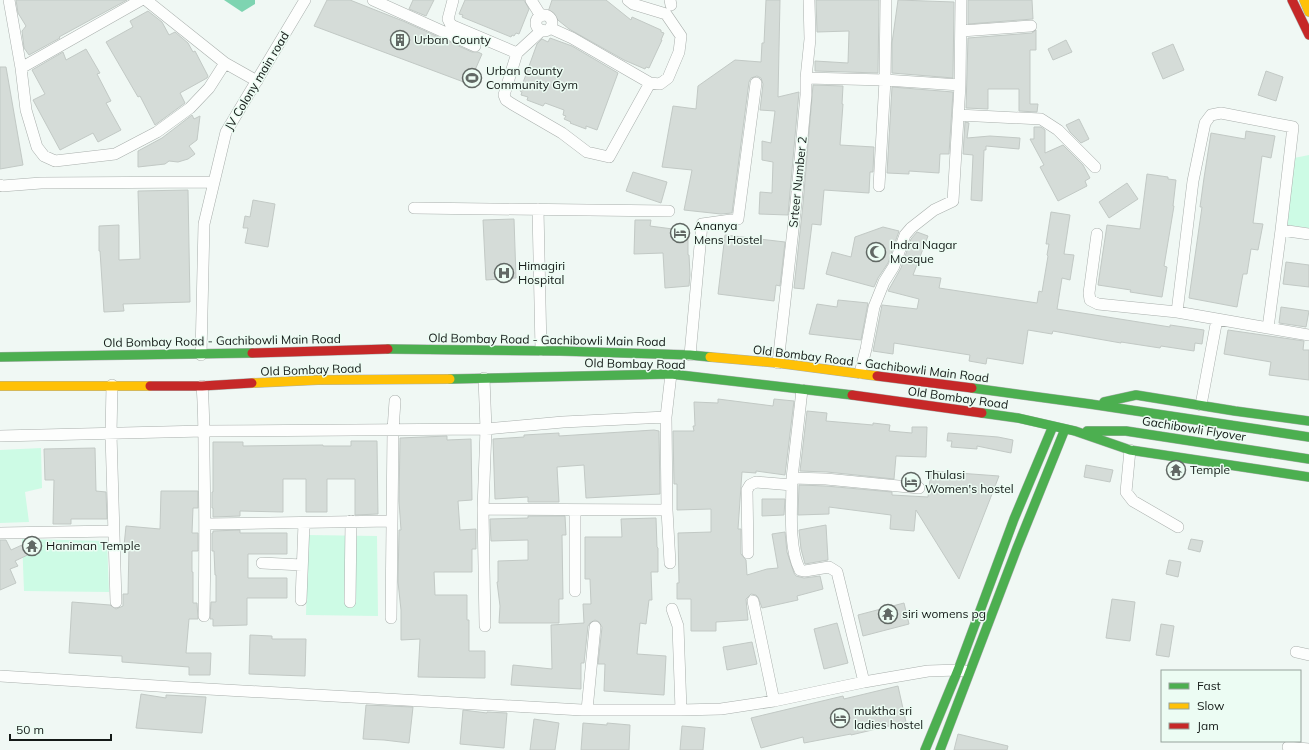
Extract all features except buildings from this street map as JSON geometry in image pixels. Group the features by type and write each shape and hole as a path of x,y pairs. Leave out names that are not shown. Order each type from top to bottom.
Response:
{"main road":[{"path":"1292,0 1309,35"},
{"path":"1304,0 1309,12"},
{"name":"Old Bombay Road - Gachibowli Main Road","path":"0,357 201,355 396,349 541,350 690,354 778,363 1090,404"},
{"name":"Old Bombay Road","path":"0,386 202,386 318,380 671,374 835,393 1018,418 1075,431 1130,450 1309,477"},
{"path":"1090,404 1136,396 1309,421"},
{"name":"Gachibowli Flyover","path":"1090,404 1309,437"},
{"path":"925,750 958,670 1014,519 1053,426"},
{"path":"940,750 969,672 1065,429"},
{"name":"Gachibowli Flyover","path":"1075,431 1126,430 1309,459"},
{"path":"1046,442 1058,446"},
{"path":"1028,486 1040,490"}],"street":[{"path":"9,0 21,68 26,110 37,147 44,156 55,161 115,154 157,132 190,108 208,88 225,63"},
{"path":"21,68 141,0"},
{"path":"146,0 225,63 257,81"},
{"name":"JV Colony main road","path":"201,355 204,224 226,132 306,0"},
{"path":"373,0 475,46"},
{"path":"453,0 448,19 451,25 517,53"},
{"path":"531,0 541,16 546,16 551,21 546,29 517,53 504,95 506,100 562,133 587,152 609,157 650,83"},
{"path":"546,29 572,38 650,83 660,84 668,78 679,52 680,36 666,14 634,4 628,0"},
{"name":"Srteer Number 2","path":"778,363 796,203 806,95 806,78 810,39 809,0"},
{"path":"878,186 885,80 886,0"},
{"path":"860,374 874,307 884,282 894,266 905,235 934,210 954,201 960,85 961,0"},
{"path":"961,31 1031,26"},
{"path":"806,78 885,80 960,85"},
{"path":"690,354 702,224 738,219 756,83"},
{"path":"1177,312 1193,181 1205,123 1211,115 1221,113 1293,127 1268,328"},
{"path":"958,114 1041,119 1058,130 1095,167"},
{"path":"0,185 41,183 213,182"},
{"path":"414,208 669,210"},
{"path":"538,209 541,350"},
{"path":"1280,230 1309,234"},
{"path":"1097,234 1089,293 1090,300 1098,304 1177,312 1309,335"},
{"path":"1201,405 1217,319"},
{"path":"670,563 667,510 666,417 671,374"},
{"path":"484,378 486,428 483,509 485,626"},
{"path":"112,385 111,434 116,602"},
{"path":"202,386 205,414 206,524 204,616"},
{"path":"802,390 792,481 792,540 797,564 800,570 805,571 829,567 837,572 864,682"},
{"path":"391,618 393,430 395,400"},
{"path":"0,436 204,431 486,428 563,422 666,417"},
{"path":"1130,450 1126,492 1133,501 1178,527"},
{"path":"748,553 747,490 750,485 756,482 826,479 919,488"},
{"path":"483,509 575,511 667,510"},
{"path":"575,511 575,591"},
{"path":"206,524 392,521"},
{"path":"350,602 351,522"},
{"path":"301,600 304,523"},
{"path":"0,533 114,532"},
{"path":"262,563 302,565"},
{"path":"752,601 774,701"},
{"path":"672,609 678,626 681,710"},
{"path":"587,710 595,626"},
{"path":"1296,652 1309,655"},
{"path":"0,676 587,710 681,710 721,709 774,701 864,682 928,671 958,670 969,672"},
{"path":"1288,747 1309,749"}],"shaded area":[{"path":"224,0 255,0 255,4 242,12"},
{"path":"1309,155 1309,228 1286,225 1294,158"},
{"path":"41,448 42,488 25,492 29,522 0,523 0,450"},
{"path":"308,535 377,536 378,616 306,615"},
{"path":"22,539 107,541 109,592 24,591"}],"traffic: fast":[{"path":"388,349 560,351 710,357"},
{"path":"0,357 252,353"},
{"path":"450,379 671,374 852,395"},
{"path":"972,388 1309,437"},
{"path":"1104,402 1136,395 1309,421"},
{"path":"982,413 1018,418 1075,431 1130,450 1309,477"},
{"path":"925,750 958,670 1014,519 1053,426"},
{"path":"940,750 1017,548 1065,429"},
{"path":"1087,431 1126,431 1309,459"}],"traffic: slow":[{"path":"1304,0 1309,12"},
{"path":"710,357 778,363 877,376"},
{"path":"252,383 318,380 450,379"},
{"path":"0,386 150,386"}],"traffic: jam":[{"path":"1292,0 1309,35"},
{"path":"252,353 388,349"},
{"path":"877,376 972,388"},
{"path":"150,386 202,386 252,383"},
{"path":"852,395 982,413"}],"place":[{"name":"Urban County","path":"400,40"},
{"name":"Urban County Community Gym","path":"472,78"},
{"name":"Ananya Mens Hostel","path":"680,233"},
{"name":"Indra Nagar Mosque","path":"876,252"},
{"name":"Himagiri Hospital","path":"504,273"},
{"name":"Temple","path":"1176,470"},
{"name":"Thulasi Women's hostel","path":"911,482"},
{"name":"Haniman Temple","path":"32,546"},
{"name":"siri womens pg","path":"888,614"},
{"name":"muktha sri ladies hostel","path":"840,718"}]}
